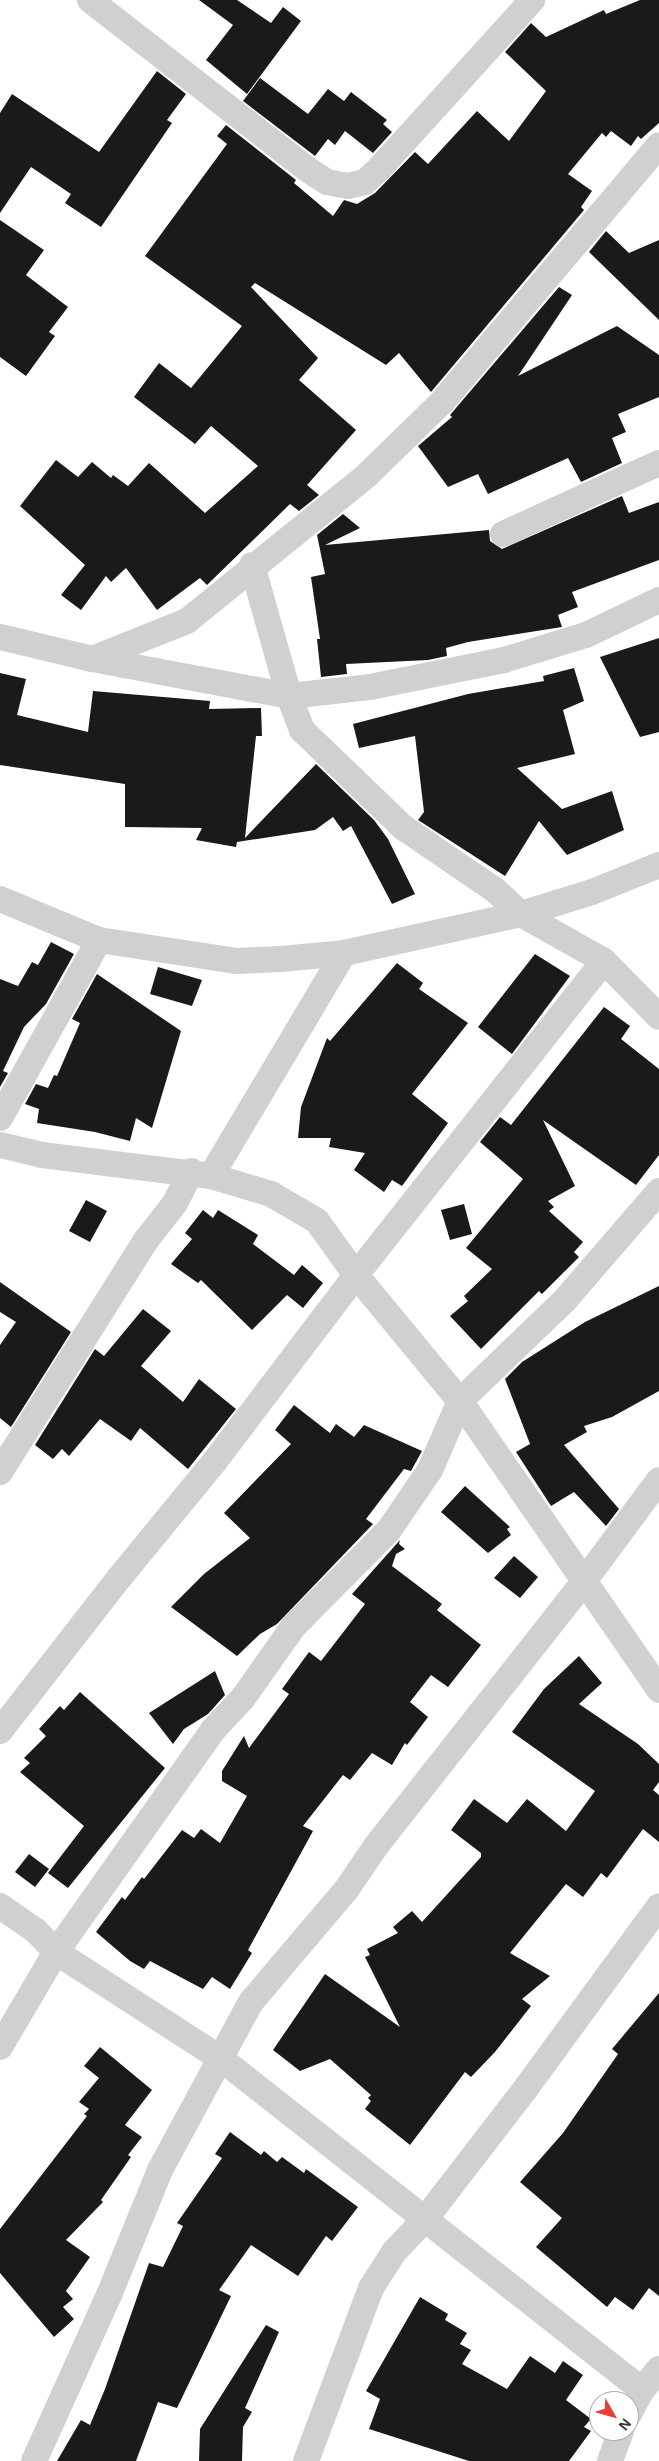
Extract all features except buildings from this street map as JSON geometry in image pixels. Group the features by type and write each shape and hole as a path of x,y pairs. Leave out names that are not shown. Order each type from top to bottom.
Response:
{"street":[{"path":"90,0 307,169 327,182 348,186 365,182 379,169 532,0"},
{"path":"92,659 187,621 252,565 367,475 442,402 659,145"},
{"path":"502,534 659,463"},
{"path":"252,565 289,696 302,730 351,780 404,828 495,890 521,914 604,961 659,1017"},
{"path":"0,637 92,659 289,696 370,687 504,660 586,635 659,600"},
{"path":"0,899 100,940 236,961 344,953 521,914 592,892 659,865"},
{"path":"0,1118 100,940"},
{"path":"0,1472 147,1239 201,1174 344,953"},
{"path":"0,1731 120,1577 216,1461 356,1275 604,961"},
{"path":"0,1145 42,1155 201,1174 271,1194 317,1221 356,1275 460,1401 659,1690"},
{"path":"0,2047 56,1952 213,1730 243,1698 292,1627 389,1530 430,1470 460,1401 565,1300 659,1191"},
{"path":"34,2461 109,2295 160,2170 251,2002 346,1890 496,1690 585,1580 659,1480"},
{"path":"0,1906 36,1931 56,1952 220,2058 426,2218 642,2390"},
{"path":"306,2461 372,2288 394,2252 426,2218 659,1906"},
{"path":"639,2396 659,2369"},
{"path":"610,2461 617,2441"}]}
